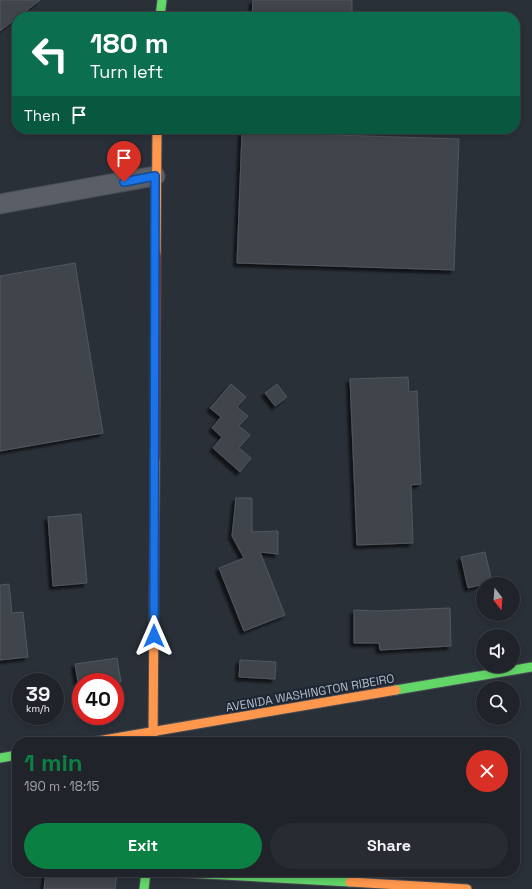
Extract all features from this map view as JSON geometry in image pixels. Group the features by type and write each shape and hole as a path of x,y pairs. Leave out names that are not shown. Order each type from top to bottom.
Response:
{"street":[{"path":"161,12 162,0"},
{"path":"153,737 155,176 157,134"},
{"path":"0,204 155,176"},
{"name":"AVENIDA WASHINGTON RIBEIRO","path":"120,737 532,667"},
{"path":"0,758 12,756"},
{"path":"144,889 145,877"},
{"path":"256,877 467,889"}],"building":[{"path":"0,0 40,0 25,12 12,12 12,22 0,31"},
{"path":"253,0 352,0 352,12 252,12"},
{"path":"242,134 304,134 459,139 454,270 237,263"},
{"path":"75,263 103,433 0,451 0,276"},
{"path":"408,377 409,392 417,391 421,484 411,485 413,543 357,545 350,379"},
{"path":"231,384 246,397 237,407 248,416 239,426 250,435 239,448 251,458 240,472 213,448 222,437 212,428 221,417 210,408"},
{"path":"277,384 287,397 275,406 265,393"},
{"path":"236,498 252,498 252,532 278,531 278,554 260,552 285,615 244,631 219,568 244,558 232,536"},
{"path":"81,514 87,583 53,586 48,517"},
{"path":"485,552 491,577 476,577 476,586 468,588 461,557"},
{"path":"9,584 12,613 23,612 28,657 0,660 0,585"},
{"path":"450,608 451,646 380,650 379,643 354,643 354,610 377,611"},
{"path":"117,658 120,673 76,673 75,664"},
{"path":"240,660 276,662 275,679 239,677"},
{"path":"45,877 116,877 115,889 44,889"}],"traffic: fast":[{"path":"161,12 162,0"},
{"path":"396,690 532,667"},
{"path":"0,758 12,756"},
{"path":"144,889 145,877"},
{"path":"259,877 350,882"}],"traffic: slow":[{"path":"156,254 157,134"},
{"path":"153,737 155,460"},
{"path":"121,737 396,690"},
{"path":"350,882 467,889"}],"traffic: jam":[{"path":"155,460 156,254"}],"route":[{"path":"124,182 155,176 154,636"}]}
